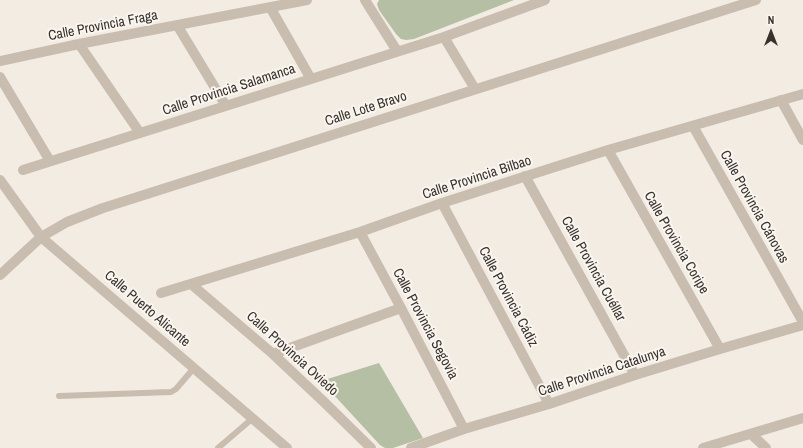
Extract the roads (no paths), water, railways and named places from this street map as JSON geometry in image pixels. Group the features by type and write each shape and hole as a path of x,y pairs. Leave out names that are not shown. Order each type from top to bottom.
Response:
{"street":[{"name":"Calle Provincia Fraga","path":"0,61 79,44 307,0"},
{"path":"365,0 398,51"},
{"name":"Calle Lote Bravo","path":"0,275 41,236 67,222 103,208 756,0"},
{"name":"Calle Provincia Salamanca","path":"23,170 444,37 540,1"},
{"path":"270,7 311,79"},
{"path":"177,25 226,106"},
{"path":"444,37 475,89"},
{"path":"79,44 140,133"},
{"path":"0,77 50,161"},
{"name":"Calle Provincia Bilbao","path":"161,293 360,232 525,176 608,150 803,94"},
{"path":"781,100 803,140"},
{"name":"Calle Provincia Cánovas","path":"693,126 803,324"},
{"name":"Calle Provincia Coripe","path":"608,150 720,349"},
{"name":"Calle Provincia Cuéllar","path":"525,176 635,375"},
{"name":"Calle Puerto Alicante","path":"0,180 41,236 287,448"},
{"name":"Calle Provincia Cádiz","path":"442,204 549,404"},
{"name":"Calle Provincia Segovia","path":"360,232 464,429"},
{"name":"Calle Provincia Oviedo","path":"191,284 273,354 371,448"},
{"path":"273,354 401,308"},
{"name":"Calle Provincia Catalunya","path":"411,448 464,429 549,404 635,375 803,324"},
{"path":"703,448 803,418"},
{"path":"751,434 766,448"}],"lane":[{"path":"58,396 171,392 176,389 194,368"},
{"path":"218,448 253,418"}]}
